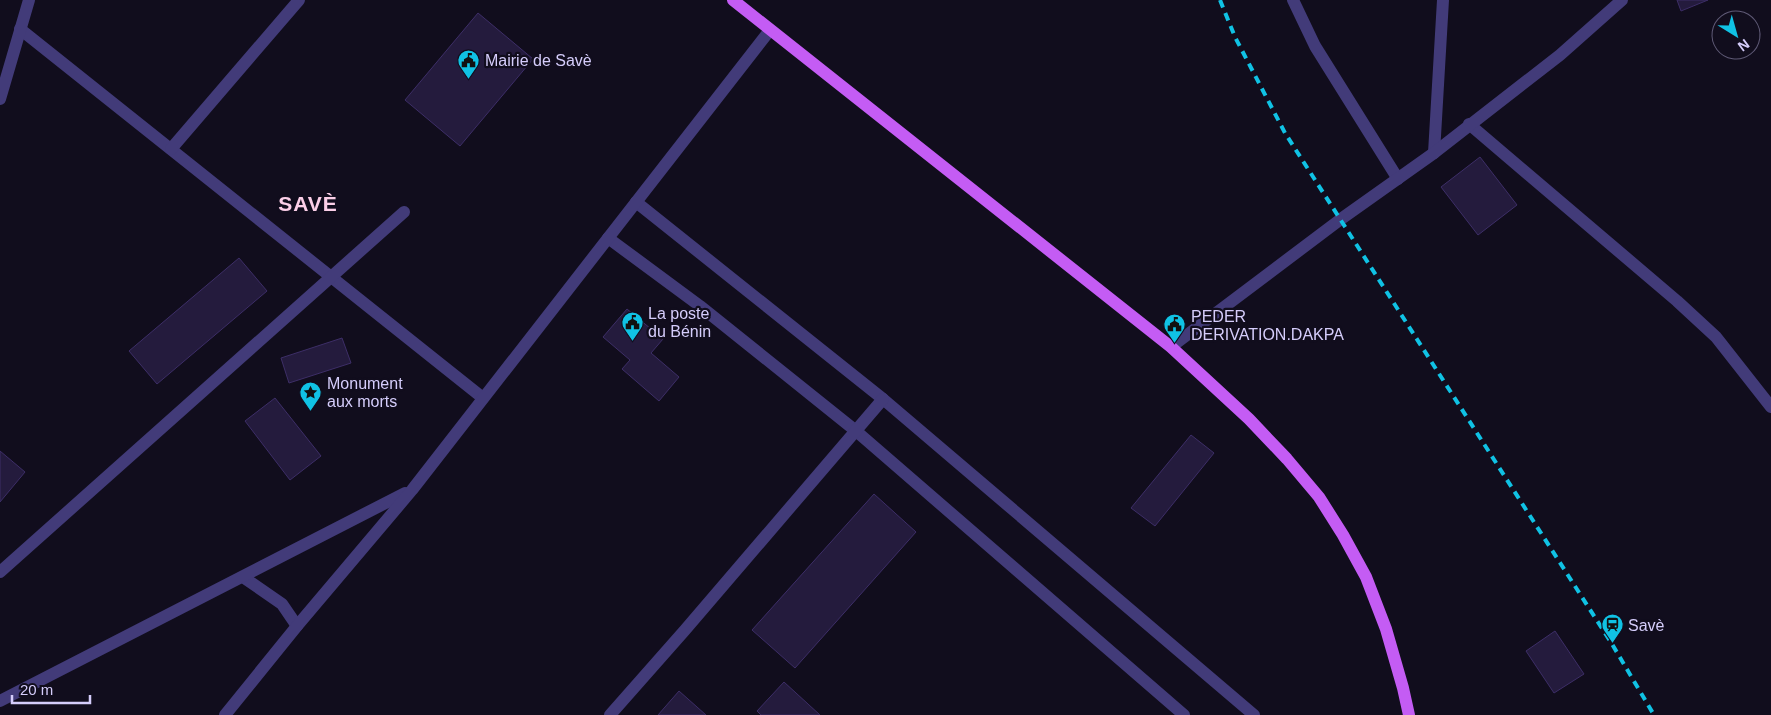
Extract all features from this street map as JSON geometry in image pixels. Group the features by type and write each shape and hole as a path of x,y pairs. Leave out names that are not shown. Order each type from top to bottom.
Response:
{"main road":[{"path":"733,0 1171,347 1248,419 1287,459 1318,497 1343,535 1366,576 1386,629 1404,688 1409,715"}],"street":[{"path":"0,99 29,0"},
{"path":"171,149 299,0"},
{"path":"1292,0 1315,46 1398,179"},
{"path":"1434,153 1443,0"},
{"path":"1171,347 1434,153 1560,55 1622,0"},
{"path":"20,29 483,398"},
{"path":"225,715 297,626 412,490 770,30"},
{"path":"1470,124 1716,337 1771,408"},
{"path":"636,202 883,399 1254,715"},
{"path":"0,572 404,212"},
{"path":"608,238 700,306 856,431 1184,715"},
{"path":"610,715 883,399"},
{"path":"0,701 412,490"},
{"path":"242,577 282,604 297,626"}],"building":[{"path":"1677,0 1708,0 1681,11"},
{"name":"Mairie de Savè","path":"478,13 533,59 460,146 405,100"},
{"path":"1480,157 1517,205 1478,235 1441,187"},
{"path":"239,258 267,291 157,384 129,351"},
{"path":"627,309 663,339 651,353 679,377 659,401 622,369 630,360 603,337"},
{"path":"342,338 351,363 289,383 281,358"},
{"path":"275,398 321,456 290,480 245,421"},
{"path":"1191,435 1214,453 1155,526 1131,508"},
{"path":"0,451 25,472 0,502"},
{"path":"874,494 916,532 795,668 752,630"},
{"path":"1555,631 1584,674 1554,693 1526,651"},
{"path":"784,682 820,715 761,715 757,711"},
{"path":"679,691 706,715 658,715"}],"railway":[{"path":"1220,0 1235,37 1285,133 1612,644 1654,715"}],"place":[{"name":"Mairie de Savè","path":"469,79"},
{"name":"La poste du Bénin","path":"632,341"},
{"name":"PEDER DERIVATION.DAKPA","path":"1175,344"},
{"name":"Monument aux morts","path":"311,411"},
{"name":"Savè","path":"1612,644"}],"district":[{"name":"SAVÈ","path":"308,203"}]}
